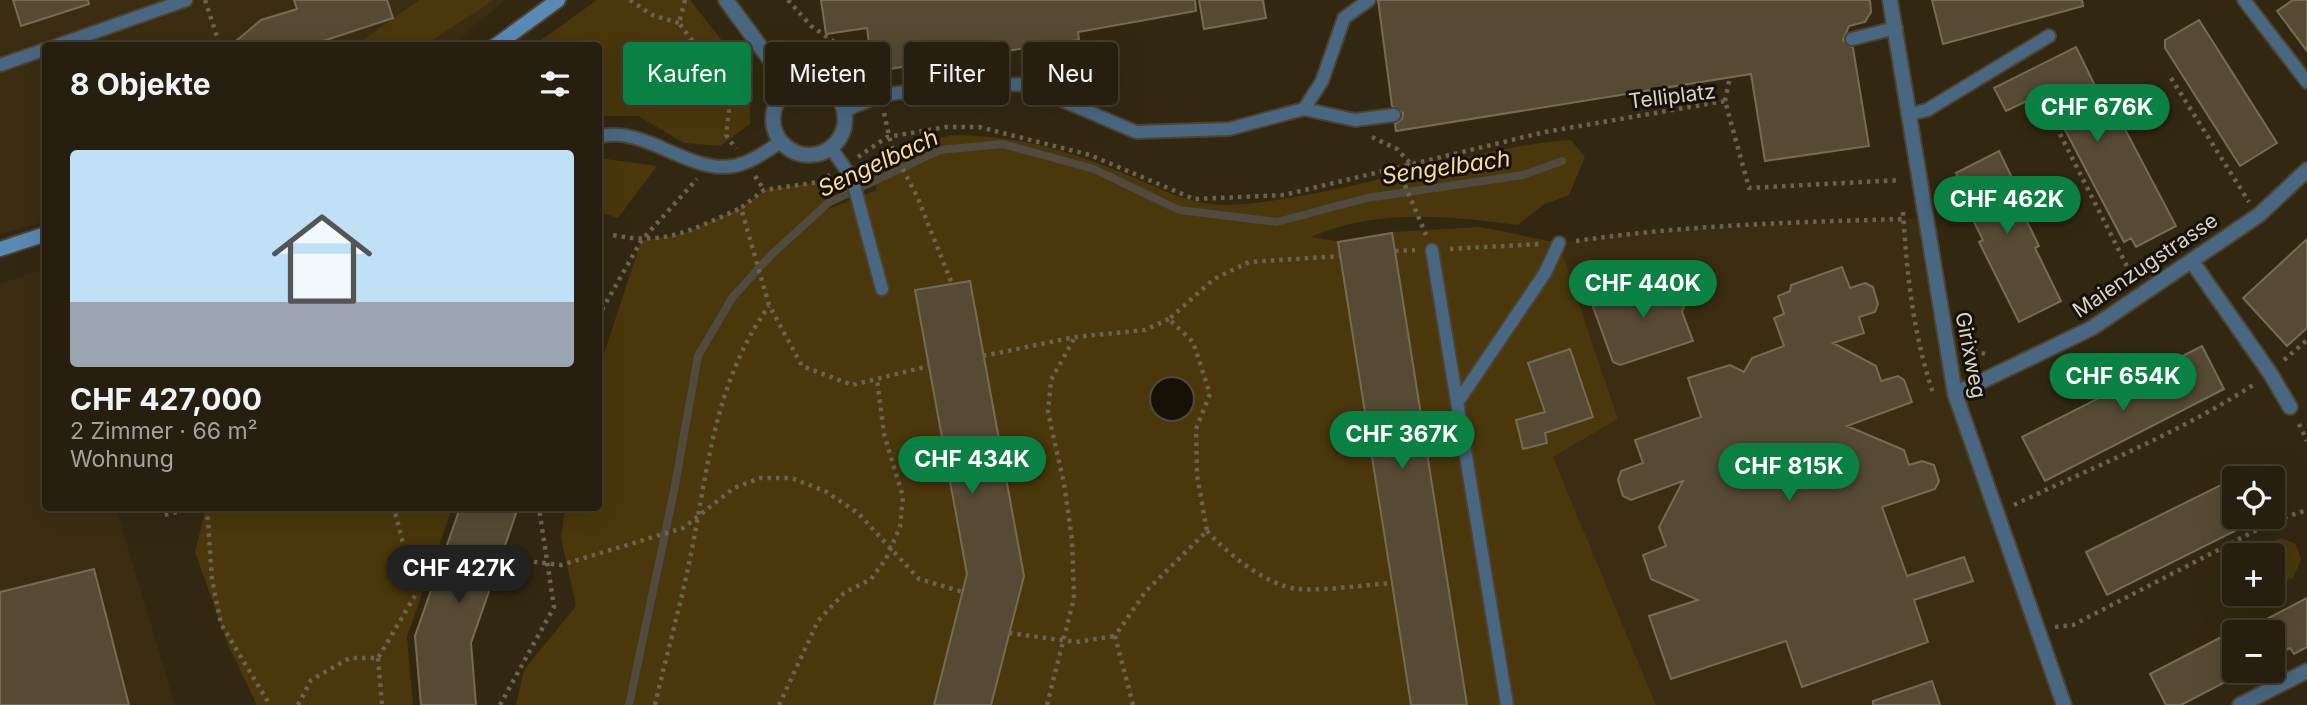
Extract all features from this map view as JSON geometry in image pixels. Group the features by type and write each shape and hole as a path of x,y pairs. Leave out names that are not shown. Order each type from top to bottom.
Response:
{"main road":[{"path":"500,42 558,0"},
{"path":"0,249 42,235"}],"street":[{"path":"726,0 765,53"},
{"name":"Girixweg","path":"1891,0 1955,394 2064,705"},
{"path":"775,105 773,113 775,134 781,142 800,153 821,153 831,148 843,131 844,111 841,105"},
{"name":"Maienzugstrasse","path":"1955,394 2092,328 2193,263 2259,215 2307,170"},
{"path":"2193,263 2270,373 2290,407"},
{"path":"2240,705 2307,671"}],"lane":[{"path":"66,42 186,0"},
{"path":"1304,109 1322,80 1343,18 1369,0"},
{"path":"2244,0 2307,82"},
{"path":"1852,39 1896,28"},
{"path":"1910,114 1927,110 2049,36"},
{"path":"0,65 42,50"},
{"path":"890,94 975,83 1026,85 1136,132 1229,130 1304,109 1355,120 1394,115"},
{"path":"844,111 858,105"},
{"path":"602,136 628,137 710,166 731,167 747,163 781,142"},
{"path":"831,148 852,178 882,289"},
{"path":"1457,403 1545,273 1559,243"},
{"path":"1432,250 1507,705"}],"path":[{"path":"205,0 219,42"},
{"path":"630,0 652,15 679,23 731,93 726,135 747,163"},
{"path":"679,23 685,0"},
{"path":"788,0 811,26 834,42"},
{"path":"1725,101 1730,77"},
{"path":"2172,78 2259,215"},
{"name":"Telliplatz","path":"887,137 946,127 979,127 1090,155 1194,199 1284,195 1545,132 1725,101 1749,188 1920,180"},
{"path":"883,105 887,137 918,195 953,284"},
{"path":"2060,134 2136,283"},
{"path":"613,235 641,241 682,234 741,208 764,190 819,182 887,137"},
{"path":"1374,138 1397,149 1411,164 1401,176 1417,213"},
{"path":"602,310 641,241 710,166"},
{"path":"2239,210 2256,196"},
{"path":"741,208 769,305 802,366 852,385 929,366"},
{"path":"1432,250 1559,243 1646,231 1737,225 1926,218"},
{"path":"984,356 1076,337 1145,330 1169,320 1214,279 1249,262 1340,256"},
{"path":"2129,287 2146,276"},
{"path":"655,705 699,516 722,402 738,354 769,305"},
{"path":"1169,320 1193,342 1210,394 1196,429 1197,476 1207,531 1221,547 1255,572 1296,589 1392,583"},
{"path":"1964,332 1966,345 1977,352 1994,356"},
{"path":"1047,705 1074,598 1072,539 1064,484 1048,412 1051,380 1076,337"},
{"path":"1997,514 2219,407 2270,373 2307,340"},
{"path":"779,705 818,621 844,593 871,579 900,527 903,497 884,435 877,379"},
{"path":"500,558 561,565 683,528 734,488 760,478 791,478 825,491 858,513 889,551 919,579 963,592"},
{"path":"2039,629 2073,625 2274,521 2307,510"},
{"path":"208,511 212,580 221,624 270,705"},
{"path":"382,705 379,658 416,594 395,511"},
{"path":"500,705 554,607 545,564 539,511"},
{"path":"1009,633 1076,642 1115,636 1146,591 1207,531"},
{"path":"1115,636 1133,705"},
{"path":"298,705 311,680 351,658 379,658"}],"shaded area":[{"path":"0,0 505,0 456,42 42,42 42,223 0,234"},
{"path":"419,0 494,0 430,42 360,42"},
{"path":"597,0 690,0 723,42 623,42 623,105 750,105 750,124 720,146 684,143 638,116 602,116 602,42 538,42"},
{"path":"950,135 996,138 1061,151 1188,199 1230,205 1324,192 1500,150 1571,140 1585,157 1569,195 1543,205 1518,225 1440,217 1387,218 1336,228 1311,237 1336,241 1394,232 1480,227 1559,243 1618,419 1553,457 1656,705 516,705 524,670 576,606 561,537 565,511 602,511 602,360 641,241 682,234 741,208 764,190 819,182 828,209 877,190 867,168 872,160"},
{"path":"602,158 657,166 618,218 602,213"},
{"path":"1926,218 1955,394 2064,705 1656,705 1553,457 1618,419 1559,243 1646,231"},
{"path":"42,270 42,511 117,511 175,705 0,705 0,284"},
{"path":"1172,377 1181,378 1188,383 1193,390 1193,408 1188,415 1181,420 1172,421 1163,420 1156,415 1151,408 1150,399 1151,390 1156,383 1163,378"},
{"path":"205,511 451,511 407,637 413,705 257,705 229,647 195,552"},
{"path":"2281,538 2296,544 2301,560 2293,578 2285,581 2285,543 2270,543"}],"building":[{"path":"13,0 88,0 89,4 21,26"},
{"path":"294,0 387,0 393,18 320,42 235,42 261,20 297,9"},
{"path":"821,0 1195,0 1196,11 1078,32 1079,40 1023,42 1023,49 1009,51 1009,42 904,42 904,67 890,69 890,42 869,42 867,28 826,34"},
{"path":"1199,0 1263,0 1266,18 1204,29"},
{"path":"1378,0 1870,0 1871,12 1865,22 1849,26 1843,40 1853,48 1869,146 1765,161 1751,74 1396,131 1395,124 1402,119 1403,113 1392,106"},
{"path":"1932,0 2082,0 2083,6 1943,44"},
{"path":"2293,0 2307,0 2307,51 2277,11"},
{"path":"2199,20 2277,143 2240,166 2165,48 2165,40"},
{"path":"2076,47 2100,96 2106,93 2176,226 2136,247 2131,238 2124,242 2063,126 2069,123 2052,89 2006,111 1994,88"},
{"path":"1999,151 2023,200 2018,203 2039,246 2035,248 2061,301 2019,322 1979,242 1983,240 1963,200 1968,197 1956,173"},
{"path":"1392,233 1467,705 1411,705 1338,242"},
{"path":"2307,239 2307,328 2287,346 2243,298"},
{"path":"1842,267 1850,288 1865,283 1873,287 1878,304 1875,312 1859,317 1864,333 1833,343 1876,366 1881,381 1898,376 1904,380 1912,402 1847,426 1904,450 1909,465 1922,461 1934,465 1939,481 1935,489 1882,507 1907,576 1964,557 1973,581 1914,600 1928,642 1802,687 1786,641 1671,679 1649,616 1698,600 1651,579 1643,555 1666,546 1659,527 1683,481 1631,500 1623,496 1618,480 1621,471 1643,463 1635,440 1701,417 1688,378 1730,365 1744,372 1752,358 1784,346 1774,318 1784,314 1778,296 1790,291 1791,285"},
{"path":"1667,275 1675,279 1685,304 1682,312 1693,341 1620,365 1613,362 1591,301"},
{"path":"970,281 1024,576 991,705 934,705 967,574 915,290"},
{"path":"2202,346 2224,389 2045,481 2022,437"},
{"path":"1570,349 1593,417 1545,433 1547,443 1523,449 1516,420 1545,412 1528,363"},
{"path":"2222,484 2222,529 2235,531 2107,595 2086,552"},
{"path":"459,511 517,511 471,643 476,705 421,705 415,636"},
{"path":"94,569 129,705 0,705 0,592"},
{"path":"2307,598 2307,647 2294,654 2290,648 2285,651 2285,620 2265,620"},
{"path":"2222,637 2223,683 2181,705 2166,705 2150,674"},
{"path":"1932,681 1940,705 1873,705 1873,701"}],"waterway":[{"name":"Sengelbach","path":"629,705 674,491 698,356 732,298 770,256 828,203 940,150 1003,144 1094,169 1179,210 1277,222 1367,198 1523,175 1562,161"}]}
